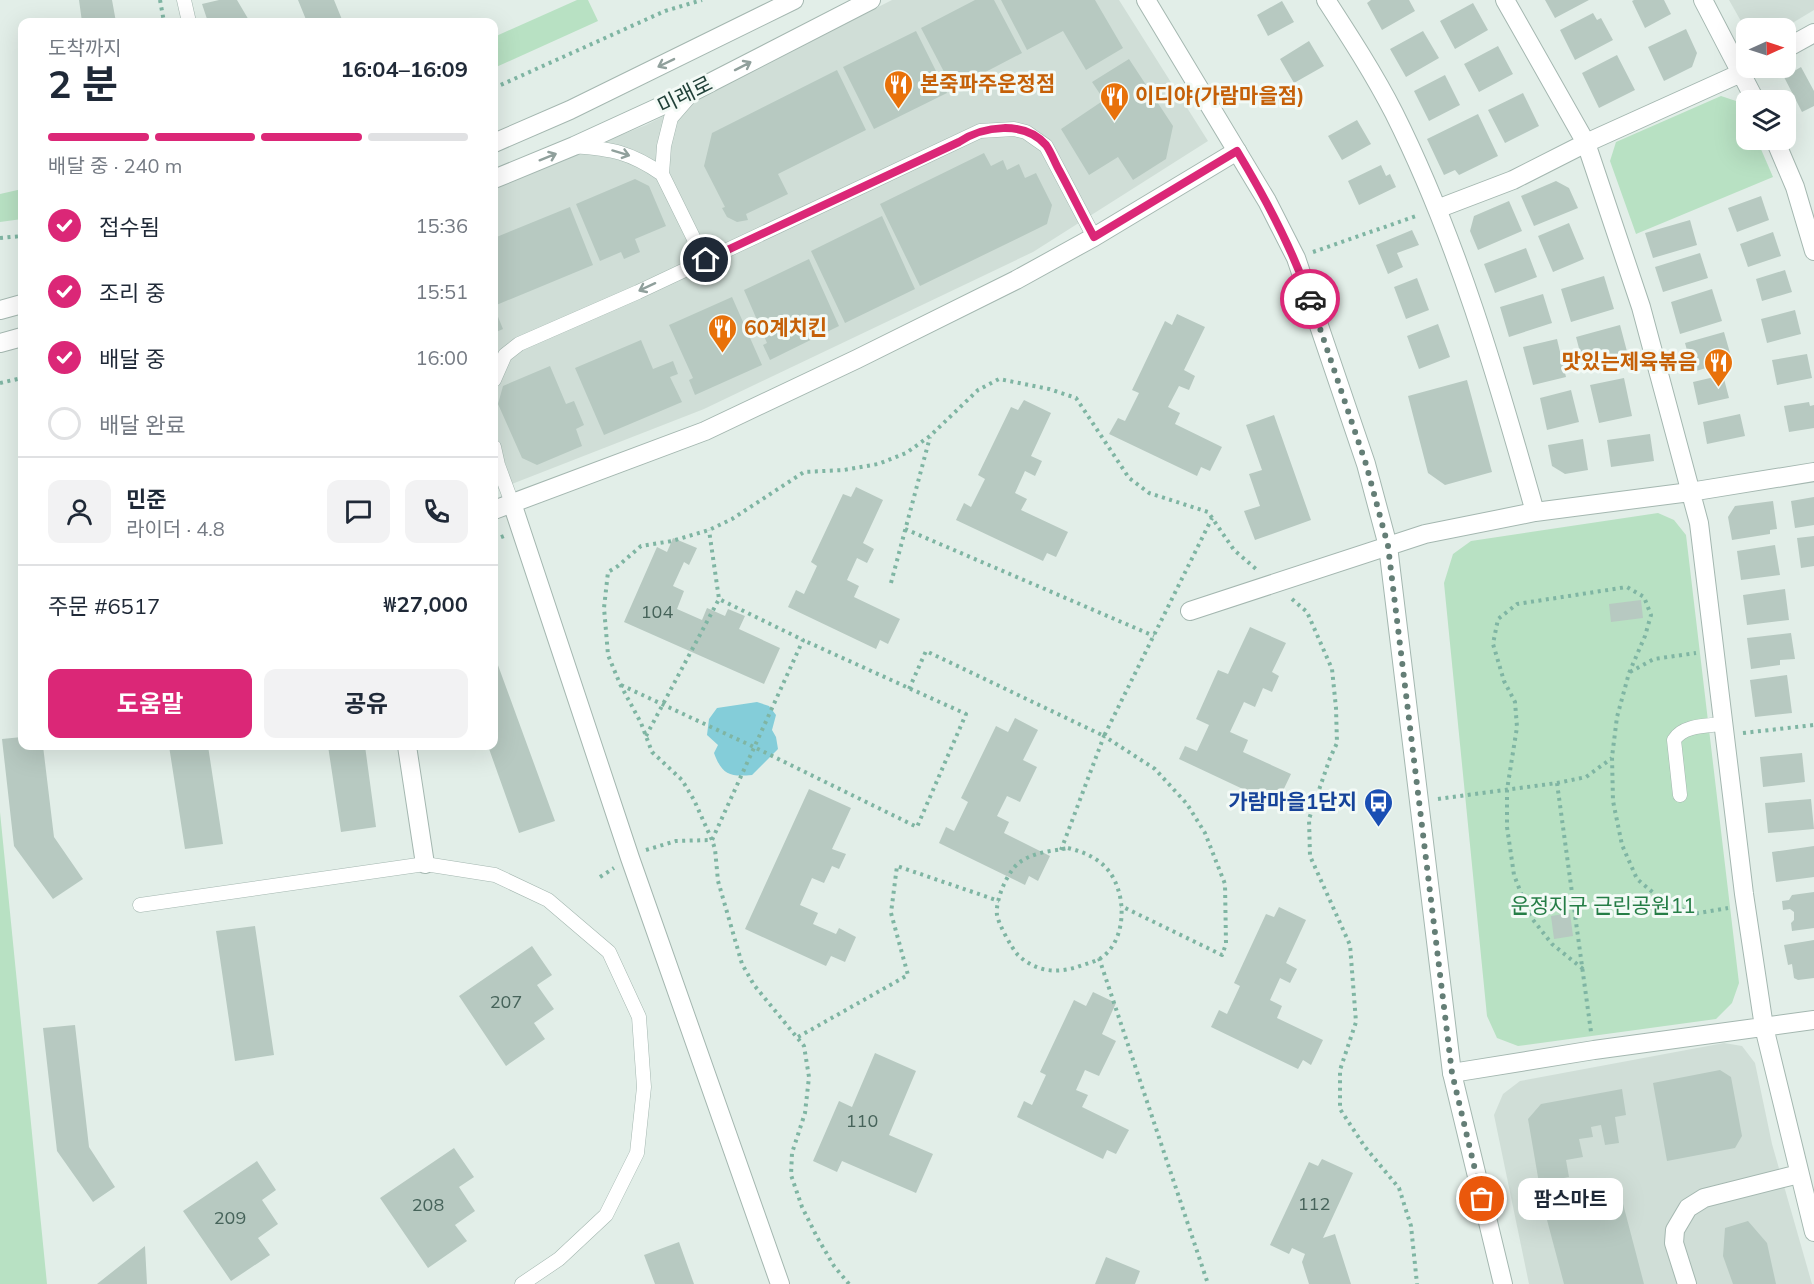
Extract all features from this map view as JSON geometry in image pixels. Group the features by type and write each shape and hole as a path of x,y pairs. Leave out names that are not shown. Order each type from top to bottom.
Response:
{"street":[{"name":"미래로","path":"498,141 570,110 794,0"},
{"name":"미래로","path":"498,177 574,146 694,91 871,0"},
{"path":"1146,0 1267,201 1296,258 1366,464 1388,546 1452,1073 1503,1284"},
{"path":"1326,0 1352,38 1394,113 1437,208 1471,302 1535,512"},
{"path":"1505,0 1586,143 1641,307 1699,523 1745,906 1764,1027 1814,1232"},
{"path":"1703,0 1736,54"},
{"path":"1796,43 1814,33"},
{"path":"1437,208 1513,180 1586,143 1736,76"},
{"path":"1779,150 1795,187 1814,251"},
{"path":"498,508 705,431 1016,280 1094,237 1237,151"},
{"path":"0,310 18,305"},
{"path":"0,343 18,338"},
{"path":"1190,611 1425,534 1535,512 1690,492 1814,472"},
{"path":"512,503 630,858 780,1284"},
{"path":"408,750 425,864"},
{"path":"1452,1073 1594,1050 1814,1020"},
{"path":"1687,1284 1674,1243 1675,1230 1688,1208 1704,1198 1799,1174"}],"lane":[{"path":"184,0 188,18"},
{"path":"662,174 664,146 671,118 694,91"},
{"path":"498,371 505,355 519,344 723,252 980,131 1014,129 1026,132 1046,146 1094,237"},
{"path":"574,146 607,149 640,159 662,174 695,241 688,268"},
{"path":"695,241 723,252"},
{"path":"498,465 512,503"},
{"path":"1680,795 1674,740 1678,733 1687,729 1723,730"},
{"path":"140,904 425,864 495,875 548,900 609,952 639,1017 644,1087 637,1153 606,1215 559,1259 522,1284"}],"path":[{"path":"160,0 163,18"},
{"path":"498,86 665,10 702,0"},
{"path":"1296,258 1437,208"},
{"path":"0,238 18,236"},
{"path":"0,382 18,379"},
{"path":"849,1284 834,1266 817,1237 802,1207 791,1175 792,1154 805,1113 809,1077 804,1046 754,985 742,964 718,881 712,840 682,780 652,752 620,684 609,655 606,631 604,608 608,572 641,546 672,541 709,530 732,519 804,472 844,470 878,464 906,453 930,436 978,390 999,379 1049,389 1076,398 1129,478 1149,494 1208,512 1234,550 1307,612 1332,669 1337,743 1310,819 1310,856 1350,945 1356,1022 1340,1071 1340,1109 1365,1147 1399,1188 1411,1226 1417,1284"},
{"path":"891,583 930,436"},
{"path":"1061,850 1104,736 1212,518"},
{"path":"905,529 1154,636"},
{"path":"646,736 719,599 709,530"},
{"path":"1583,969 1552,944 1530,916 1514,875 1507,827 1507,790 1517,727 1515,702 1504,681 1493,644 1498,619 1517,604 1627,587 1644,597 1651,615 1645,636 1629,673 1617,717 1612,757 1613,801 1622,844 1637,879 1663,901 1693,914 1745,906"},
{"path":"620,684 917,827 966,714 719,599"},
{"path":"712,840 803,640"},
{"path":"909,689 926,651 1104,736 1155,769 1186,804 1205,833 1225,884 1226,944 1222,955 1121,906"},
{"path":"1629,673 1654,659 1715,651"},
{"path":"1723,730 1814,726"},
{"path":"1419,801 1557,783 1586,777 1612,757"},
{"path":"1557,783 1594,1050"},
{"path":"600,877 652,846 676,841 712,840"},
{"path":"1068,848 1082,851 1102,864 1114,880 1121,906 1121,919 1115,941 1105,954 1091,963 1063,972 1049,971 1023,959 1014,950 997,915 1002,888 1010,873 1020,862 1043,852 1061,850 1068,848"},
{"path":"798,1037 908,975 891,913 897,866 999,901"},
{"path":"1099,958 1208,1284"}],"shaded area":[{"path":"892,0 1119,0 1208,141 1033,252 704,409 498,489 498,184 646,125"},
{"path":"1729,0 1814,0 1814,10 1796,21 1796,18 1739,18"},
{"path":"1724,1043 1742,1046 1755,1063 1772,1144 1812,1284 1529,1284 1494,1115 1503,1094 1520,1081"}],"green space":[{"path":"577,0 588,0 598,21 498,66 498,35"},
{"path":"1721,96 1736,101 1736,150 1761,150 1773,177 1636,234 1610,161 1616,142"},
{"path":"18,190 18,220 0,222 0,194"},
{"name":"운정지구 근린공원11","path":"1658,513 1674,520 1686,535 1739,983 1732,1003 1716,1019 1518,1046 1497,1038 1487,1016 1444,583 1453,554 1471,541"},
{"path":"0,812 47,1284 0,1284"}],"water":[{"path":"757,702 769,706 776,715 772,730 778,749 752,775 732,775 720,766 714,753 718,745 707,735 709,719 717,708"}],"building":[{"path":"79,0 112,0 115,18 81,18"},
{"path":"219,0 237,0 248,18 207,18 202,4"},
{"path":"298,0 334,0 341,18 305,18"},
{"path":"975,0 994,0 1022,53 953,89 921,28"},
{"path":"1001,0 1095,0 1123,48 1086,70 1063,31 1027,50"},
{"path":"1371,0 1409,0 1415,11 1382,30 1367,3"},
{"path":"1545,0 1589,0 1555,18"},
{"path":"1664,0 1671,14 1645,28 1632,1"},
{"path":"1282,1 1294,22 1268,36 1257,15"},
{"path":"1473,3 1488,30 1455,49 1440,21"},
{"path":"1593,13 1597,20 1601,18 1613,40 1575,60 1560,30"},
{"path":"1686,29 1697,53 1692,67 1664,81 1648,47"},
{"path":"916,31 947,93 874,129 843,67"},
{"path":"1423,31 1439,58 1406,77 1390,49"},
{"path":"1309,41 1324,66 1294,83 1280,59"},
{"path":"1498,46 1513,74 1479,92 1464,64"},
{"path":"1617,55 1635,90 1599,108 1582,73"},
{"path":"1129,59 1173,126 1166,159 1133,180 1118,157 1089,175 1061,129 1104,100 1092,82"},
{"path":"1801,67 1814,91 1814,106 1802,112 1796,100 1796,90 1791,90 1785,78 1796,78 1796,70"},
{"path":"837,70 866,130 778,174 788,194 746,214 748,220 737,222 727,217 722,208 725,207 704,166 712,133"},
{"path":"1445,75 1460,105 1429,121 1414,91"},
{"path":"1523,93 1539,126 1505,143 1488,110"},
{"path":"1478,114 1498,156 1459,175 1455,170 1444,175 1427,139"},
{"path":"1357,120 1371,144 1342,160 1328,136"},
{"path":"984,153 991,166 1003,160 1007,170 1019,164 1025,178 1036,173 1052,205 1047,224 920,286 880,204"},
{"path":"1381,165 1386,176 1390,174 1396,187 1359,205 1348,181"},
{"path":"635,179 649,186 666,226 635,239 640,252 624,259 621,252 600,261 576,204"},
{"path":"1556,181 1569,188 1578,208 1534,226 1521,196"},
{"path":"1761,196 1769,220 1737,232 1728,208"},
{"path":"1509,201 1522,231 1478,250 1470,231 1474,216"},
{"path":"570,207 593,265 498,304 498,236"},
{"path":"882,216 915,289 845,323 811,251"},
{"path":"1690,220 1697,245 1653,258 1645,233"},
{"path":"1569,223 1584,259 1553,272 1538,236"},
{"path":"1412,230 1419,245 1397,253 1403,267 1388,274 1376,245"},
{"path":"1773,232 1781,256 1748,267 1740,244"},
{"path":"1526,248 1537,277 1495,293 1484,264"},
{"path":"1700,253 1708,278 1663,292 1655,267"},
{"path":"809,259 839,326 770,360 763,345 767,343 744,290"},
{"path":"1785,270 1792,292 1762,301 1756,279"},
{"path":"1604,276 1614,309 1571,322 1561,289"},
{"path":"1417,278 1429,310 1406,319 1394,287"},
{"path":"1712,289 1722,321 1680,334 1671,302"},
{"path":"1543,294 1552,323 1509,337 1500,307"},
{"path":"732,297 762,365 695,395 689,380 693,378 669,325"},
{"path":"1795,310 1801,334 1767,343 1761,319"},
{"path":"1177,314 1205,327 1184,370 1195,376 1189,390 1179,386 1168,407 1180,413 1175,424 1222,447 1210,471 1201,467 1197,476 1109,434 1118,418 1125,421 1139,393 1132,390 1165,321 1172,325"},
{"path":"498,317 503,329 498,331"},
{"path":"1438,324 1450,357 1419,369 1407,336"},
{"path":"1620,325 1629,359 1585,371 1576,337"},
{"path":"1724,332 1732,360 1693,372 1685,343"},
{"path":"1557,339 1566,377 1533,385 1523,347"},
{"path":"641,340 653,369 673,361 678,374 670,377 682,402 604,435 575,368"},
{"path":"1807,354 1812,378 1777,385 1772,360"},
{"path":"550,366 566,404 574,401 584,425 576,429 582,446 537,465 522,458 498,404 503,386"},
{"path":"1723,375 1729,398 1698,405 1693,382"},
{"path":"1624,378 1632,416 1599,423 1590,385"},
{"path":"1467,380 1492,472 1445,485 1428,473 1408,396"},
{"path":"1571,390 1579,422 1547,430 1540,398"},
{"path":"1024,400 1051,413 1031,456 1042,461 1035,476 1025,471 1015,493 1027,499 1021,510 1068,532 1056,557 1047,553 1043,561 956,520 964,503 971,507 985,479 978,475 1011,407 1018,410"},
{"path":"1809,402 1810,406 1814,405 1814,428 1789,432 1784,406"},
{"path":"1740,414 1745,436 1707,444 1703,422"},
{"path":"1274,415 1311,520 1255,540 1244,511 1260,506 1249,474 1262,470 1246,425"},
{"path":"1650,434 1654,461 1611,467 1607,440"},
{"path":"1583,439 1588,470 1565,474 1552,466 1548,445"},
{"path":"856,487 883,500 863,543 874,549 867,563 857,558 847,580 859,586 854,597 900,619 888,644 880,640 876,649 788,607 796,590 804,594 817,566 811,562 843,494 851,497"},
{"path":"1814,497 1814,525 1795,528 1791,501"},
{"path":"1773,501 1777,529 1770,530 1770,534 1732,540 1728,517 1735,506"},
{"path":"1814,536 1814,566 1801,568 1797,538"},
{"path":"673,538 697,548 689,565 684,562 673,586 684,591 677,609 702,620 707,608 725,616 728,609 745,616 739,629 780,648 764,684 624,622 657,547 667,552"},
{"path":"1775,545 1780,575 1741,580 1737,551"},
{"path":"1785,589 1789,620 1747,625 1743,595"},
{"path":"1641,600 1643,618 1611,622 1609,604"},
{"path":"1250,627 1286,643 1272,672 1279,676 1272,692 1263,688 1255,707 1244,702 1230,732 1248,740 1243,752 1291,774 1280,797 1265,790 1262,798 1179,759 1185,746 1197,751 1209,725 1196,719 1218,670 1228,674"},
{"path":"1791,633 1795,659 1780,660 1780,665 1751,669 1747,638"},
{"path":"498,665 555,821 519,833 489,750 498,750"},
{"path":"1787,675 1792,713 1755,717 1750,680"},
{"path":"1015,718 1038,730 1023,760 1037,767 1020,802 1007,796 997,816 1009,822 1004,833 1050,856 1038,881 1029,876 1025,885 939,843 946,827 954,831 968,802 961,798 996,726 1008,732"},
{"path":"18,737 18,750 43,750 54,837 83,879 53,899 14,846 2,739"},
{"path":"170,750 209,750 223,844 185,849"},
{"path":"329,750 366,750 376,827 341,832"},
{"path":"1802,753 1805,782 1763,787 1760,757"},
{"path":"809,789 851,808 832,849 846,854 839,869 832,866 824,883 812,878 800,905 818,913 813,924 836,934 839,928 856,937 845,962 831,956 826,966 745,929"},
{"path":"1811,799 1814,829 1768,833 1765,803"},
{"path":"1814,846 1814,877 1776,882 1772,852"},
{"path":"1814,892 1814,928 1792,931 1791,923 1794,920 1794,912 1790,909 1783,910 1782,901 1789,900 1792,895"},
{"path":"1279,907 1306,920 1286,963 1297,969 1290,983 1280,978 1270,1000 1282,1006 1277,1018 1323,1040 1311,1065 1303,1060 1298,1069 1211,1027 1219,1010 1227,1014 1240,986 1234,983 1266,914 1274,917"},
{"path":"1570,913 1573,936 1554,939 1551,916"},
{"path":"255,926 274,1055 235,1061 216,931"},
{"path":"1814,940 1814,978 1798,980 1794,978 1792,964 1788,965 1784,945"},
{"path":"532,946 552,975 537,985 554,1009 534,1023 545,1039 506,1066 459,996"},
{"path":"1093,992 1116,1003 1102,1034 1116,1041 1099,1076 1085,1070 1076,1090 1088,1095 1082,1107 1129,1130 1116,1154 1107,1150 1103,1159 1017,1117 1024,1101 1032,1105 1046,1075 1040,1072 1074,1000 1086,1006"},
{"path":"75,1025 89,1147 115,1187 93,1202 57,1151 43,1028"},
{"path":"875,1053 916,1071 889,1135 933,1154 916,1193 842,1161 837,1172 813,1161 839,1101 852,1107"},
{"path":"1720,1070 1731,1077 1742,1136 1735,1148 1667,1161 1653,1083"},
{"path":"1622,1089 1626,1115 1615,1117 1619,1143 1605,1145 1601,1125 1591,1127 1593,1137 1579,1139 1583,1157 1566,1160 1569,1177 1539,1183 1528,1119 1541,1104"},
{"path":"454,1148 474,1177 459,1187 475,1211 455,1225 467,1241 428,1268 380,1198"},
{"path":"1322,1159 1353,1173 1323,1238 1335,1234 1351,1284 1309,1284 1302,1262 1305,1254 1292,1248 1289,1254 1270,1245 1309,1162 1318,1166"},
{"path":"257,1161 276,1190 262,1200 278,1224 258,1238 270,1255 231,1281 183,1211"},
{"path":"1622,1200 1644,1284 1564,1284 1547,1220"},
{"path":"1748,1221 1767,1243 1776,1284 1733,1284 1723,1256 1725,1228"},
{"path":"679,1242 694,1284 655,1284 644,1255"},
{"path":"145,1246 147,1284 97,1284"},
{"path":"1106,1257 1140,1271 1135,1284 1095,1284"}],"way so far":[{"path":"1310,299 1366,464 1388,546 1452,1073 1482,1199"}],"place":[{"name":"본죽파주운정점","path":"899,110"},
{"name":"이디야(가람마을점)","path":"1114,122"},
{"name":"60계치킨","path":"723,354"},
{"name":"맛있는제육볶음","path":"1718,388"},
{"name":"가람마을1단지","path":"1378,828"},
{"name":"팜스마트","path":"1482,1199"}],"route":[{"path":"706,260 980,131 1014,129 1026,132 1046,146 1094,237 1237,151 1267,201 1296,258 1310,299"}]}
